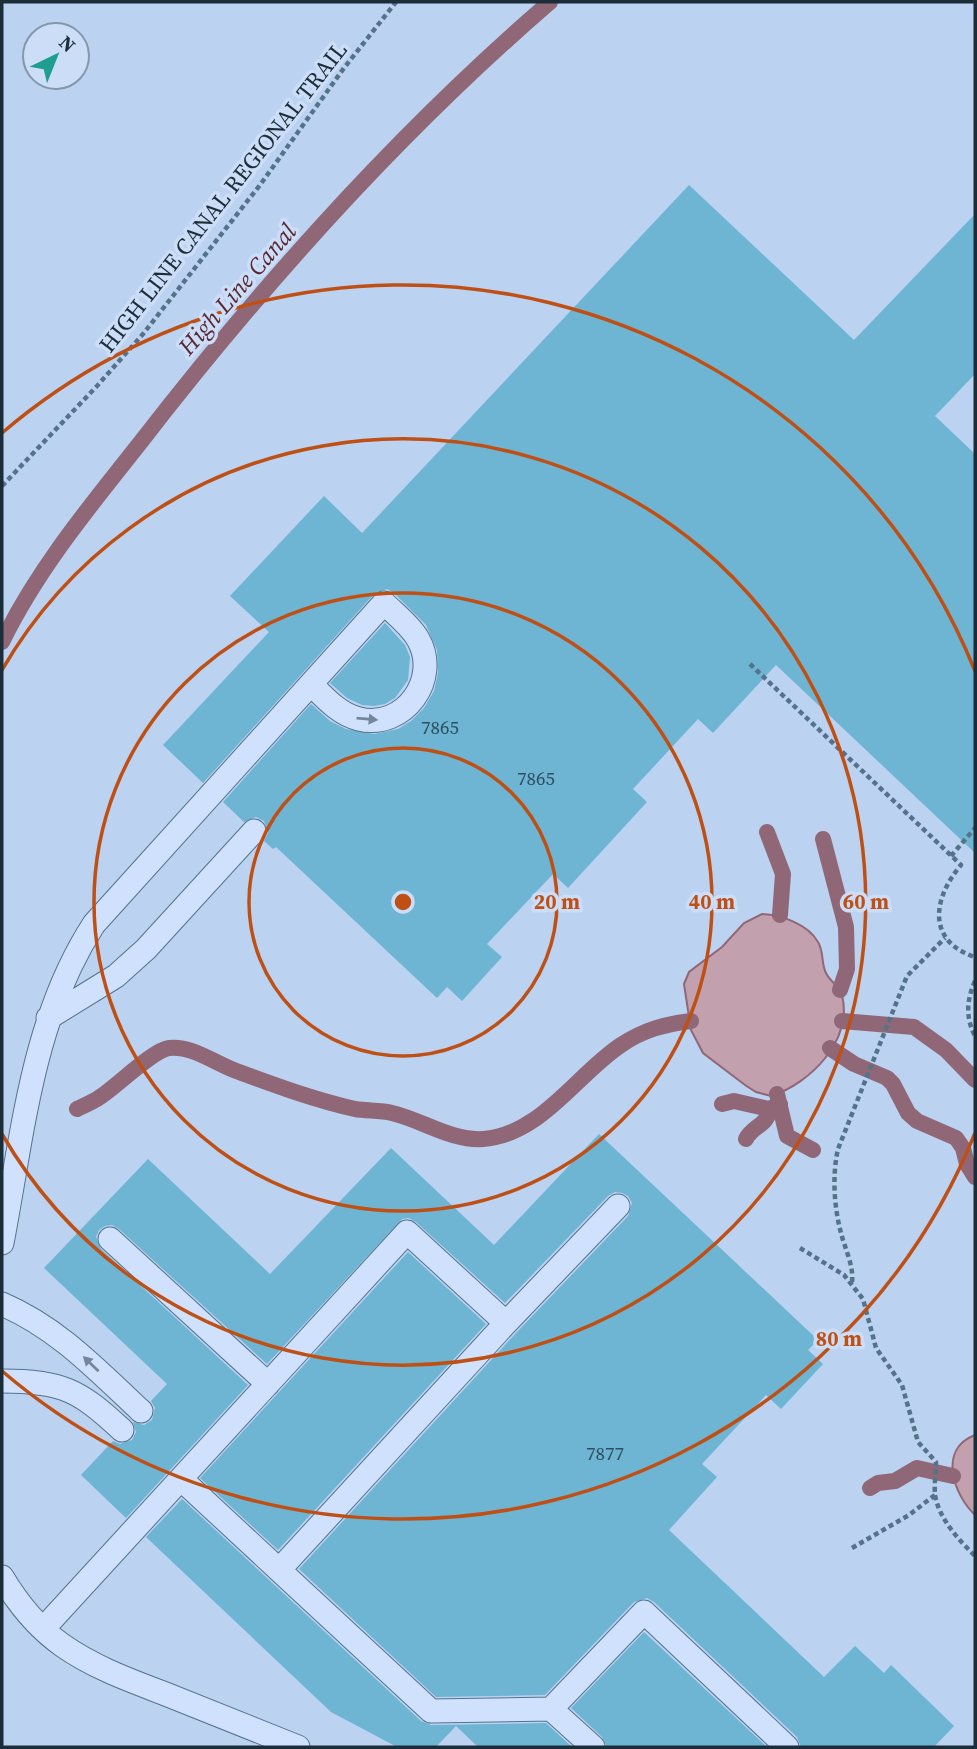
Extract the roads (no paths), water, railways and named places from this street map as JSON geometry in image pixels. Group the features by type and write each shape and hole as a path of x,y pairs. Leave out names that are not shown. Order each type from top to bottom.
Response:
{"lane":[{"path":"2,1243 37,1056 48,1018 83,940 94,925 311,684 384,603 418,637 424,653 425,671 416,697 406,708 393,716 367,720 339,710 311,684"},
{"path":"48,1018 116,975 146,949 254,831"},
{"path":"279,1570 506,1323 618,1206"},
{"path":"43,1629 407,1232 506,1323"},
{"path":"110,1239 268,1384"},
{"path":"2,1304 28,1315 65,1341 141,1412"},
{"path":"2,1381 46,1382 68,1389 92,1403 122,1430"},
{"path":"181,1479 431,1710 551,1709 593,1747"},
{"path":"2,1577 29,1614 61,1644 115,1674 298,1747"},
{"path":"551,1709 644,1612 787,1747"}],"waterway":[{"name":"High Line Canal","path":"2,642 31,589 65,539 235,325 386,157 494,52 550,2"},
{"path":"767,832 783,874 780,915"},
{"path":"823,839 846,927 847,969 840,990"},
{"path":"77,1109 100,1097 162,1050 178,1048 196,1052 231,1069 311,1097 355,1109 392,1113 460,1137 483,1139 504,1135 541,1115 605,1057 629,1040 654,1028 691,1021"},
{"path":"842,1021 914,1027 946,1050 975,1080"},
{"path":"830,1048 854,1064 887,1078 908,1113 917,1121 956,1138 975,1177"},
{"path":"777,1094 787,1136 813,1150"},
{"path":"722,1104 734,1101 769,1109 780,1104"},
{"path":"746,1139 766,1119 769,1109"},
{"path":"870,1488 878,1483 895,1481 917,1468 953,1476"}]}
